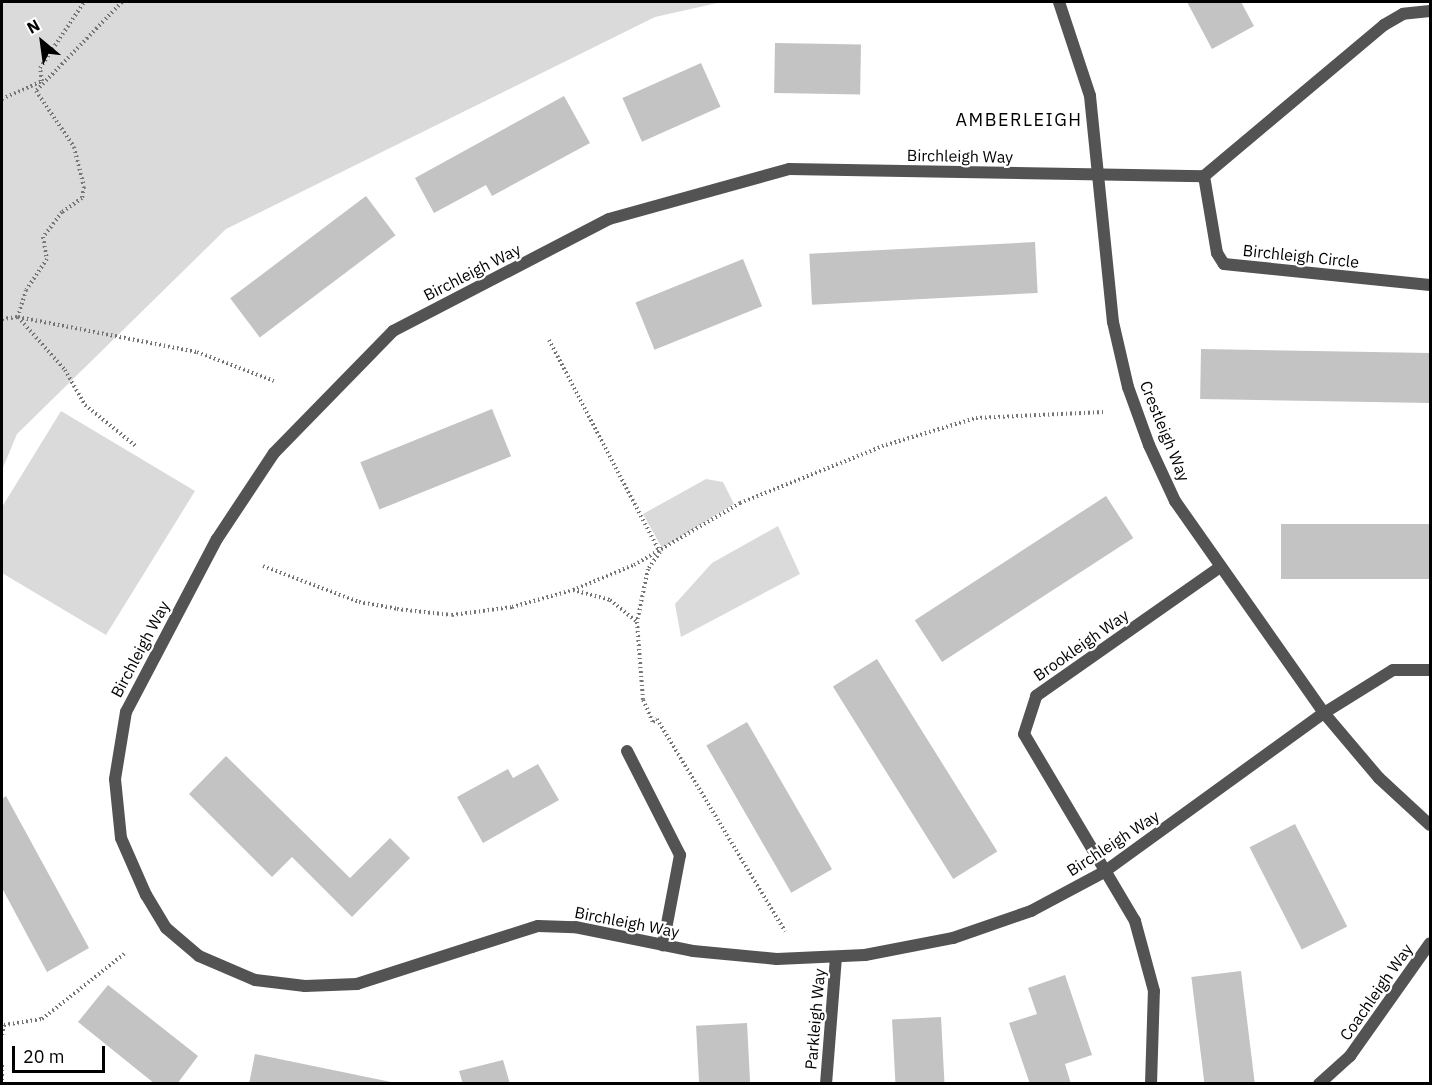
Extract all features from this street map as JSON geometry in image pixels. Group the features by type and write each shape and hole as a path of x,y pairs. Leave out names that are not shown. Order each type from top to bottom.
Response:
{"street":[{"name":"Crestleigh Way","path":"1059,2 1090,96 1100,176 1113,322 1128,387 1149,446 1175,501 1324,713 1379,778 1431,825"},
{"path":"1100,176 1204,176 1384,25 1403,14 1431,11"},
{"name":"Birchleigh Way","path":"1100,176 789,169 609,219 393,331 274,453 218,539 126,712 115,779 121,838 146,895 166,928 199,956 255,980 305,986 357,984 538,926 575,927 663,945 777,959 836,958 953,938 1031,910 1104,872 1324,713 1393,670 1431,670"},
{"name":"Birchleigh Circle","path":"1204,176 1217,253 1224,264 1431,285"},
{"name":"Brookleigh Way","path":"1151,1083 1154,991 1135,921 1024,734 1036,696 1220,567"},
{"path":"627,751 680,855 663,945"},
{"name":"Coachleigh Way","path":"1319,1083 1350,1056 1431,943"},
{"name":"Parkleigh Way","path":"826,1083 836,958"}],"path":[{"path":"42,81 40,68 84,2"},
{"path":"18,317 26,290 47,259 44,237 62,212 82,198 84,187 74,147 36,91 42,81 122,2"},
{"path":"2,99 42,81"},
{"path":"18,317 65,370 85,405 137,447"},
{"path":"2,319 18,317 197,352 274,381"},
{"path":"549,340 660,552"},
{"path":"263,566 359,602 452,615 512,607 573,590 660,552 748,499 943,427 976,418 1105,412"},
{"path":"660,552 648,569 638,622 643,700 653,722 657,719 785,931"},
{"path":"573,590 610,600 638,622"},
{"path":"2,1035 4,1025 42,1019 124,954"},
{"path":"2,1065 2,1082"}],"shaded area":[{"path":"2,2 722,2 655,17 226,229 17,434 2,470"},
{"path":"61,411 195,491 106,635 2,573 2,507"},
{"path":"706,479 723,482 734,504 662,548 643,514"},
{"path":"778,526 800,574 681,637 675,604 712,563"}],"building":[{"path":"1187,2 1241,2 1254,26 1212,49"},
{"path":"775,43 861,45 860,94 774,93"},
{"path":"701,63 721,107 642,142 622,98"},
{"path":"564,96 590,143 492,196 486,185 434,213 415,178"},
{"path":"366,196 395,235 260,337 230,298"},
{"path":"1035,242 1038,293 812,305 809,254"},
{"path":"743,259 762,306 655,350 635,302"},
{"path":"1201,349 1430,353 1429,403 1200,399"},
{"path":"492,409 511,456 379,509 360,462"},
{"path":"1106,496 1133,538 942,662 915,620"},
{"path":"1281,524 1430,524 1430,579 1281,579"},
{"path":"877,659 997,852 953,879 833,687"},
{"path":"747,722 832,869 791,893 706,746"},
{"path":"226,756 350,878 390,838 410,858 352,917 292,857 272,877 189,794"},
{"path":"538,764 559,800 483,843 457,797 508,769 513,778"},
{"path":"6,796 89,948 47,972 2,888 2,799"},
{"path":"1295,824 1347,926 1302,950 1250,847"},
{"path":"1241,971 1255,1084 1204,1084 1191,977"},
{"path":"1065,975 1092,1055 1065,1064 1071,1084 1030,1084 1009,1023 1037,1014 1028,988"},
{"path":"108,985 198,1056 177,1084 155,1084 78,1022"},
{"path":"941,1017 945,1084 895,1084 892,1020"},
{"path":"747,1023 750,1084 699,1084 696,1026"},
{"path":"255,1054 391,1082 391,1084 249,1084"},
{"path":"503,1060 510,1084 463,1084 459,1071"}],"district":[{"name":"AMBERLEIGH","path":"1019,120"}]}
